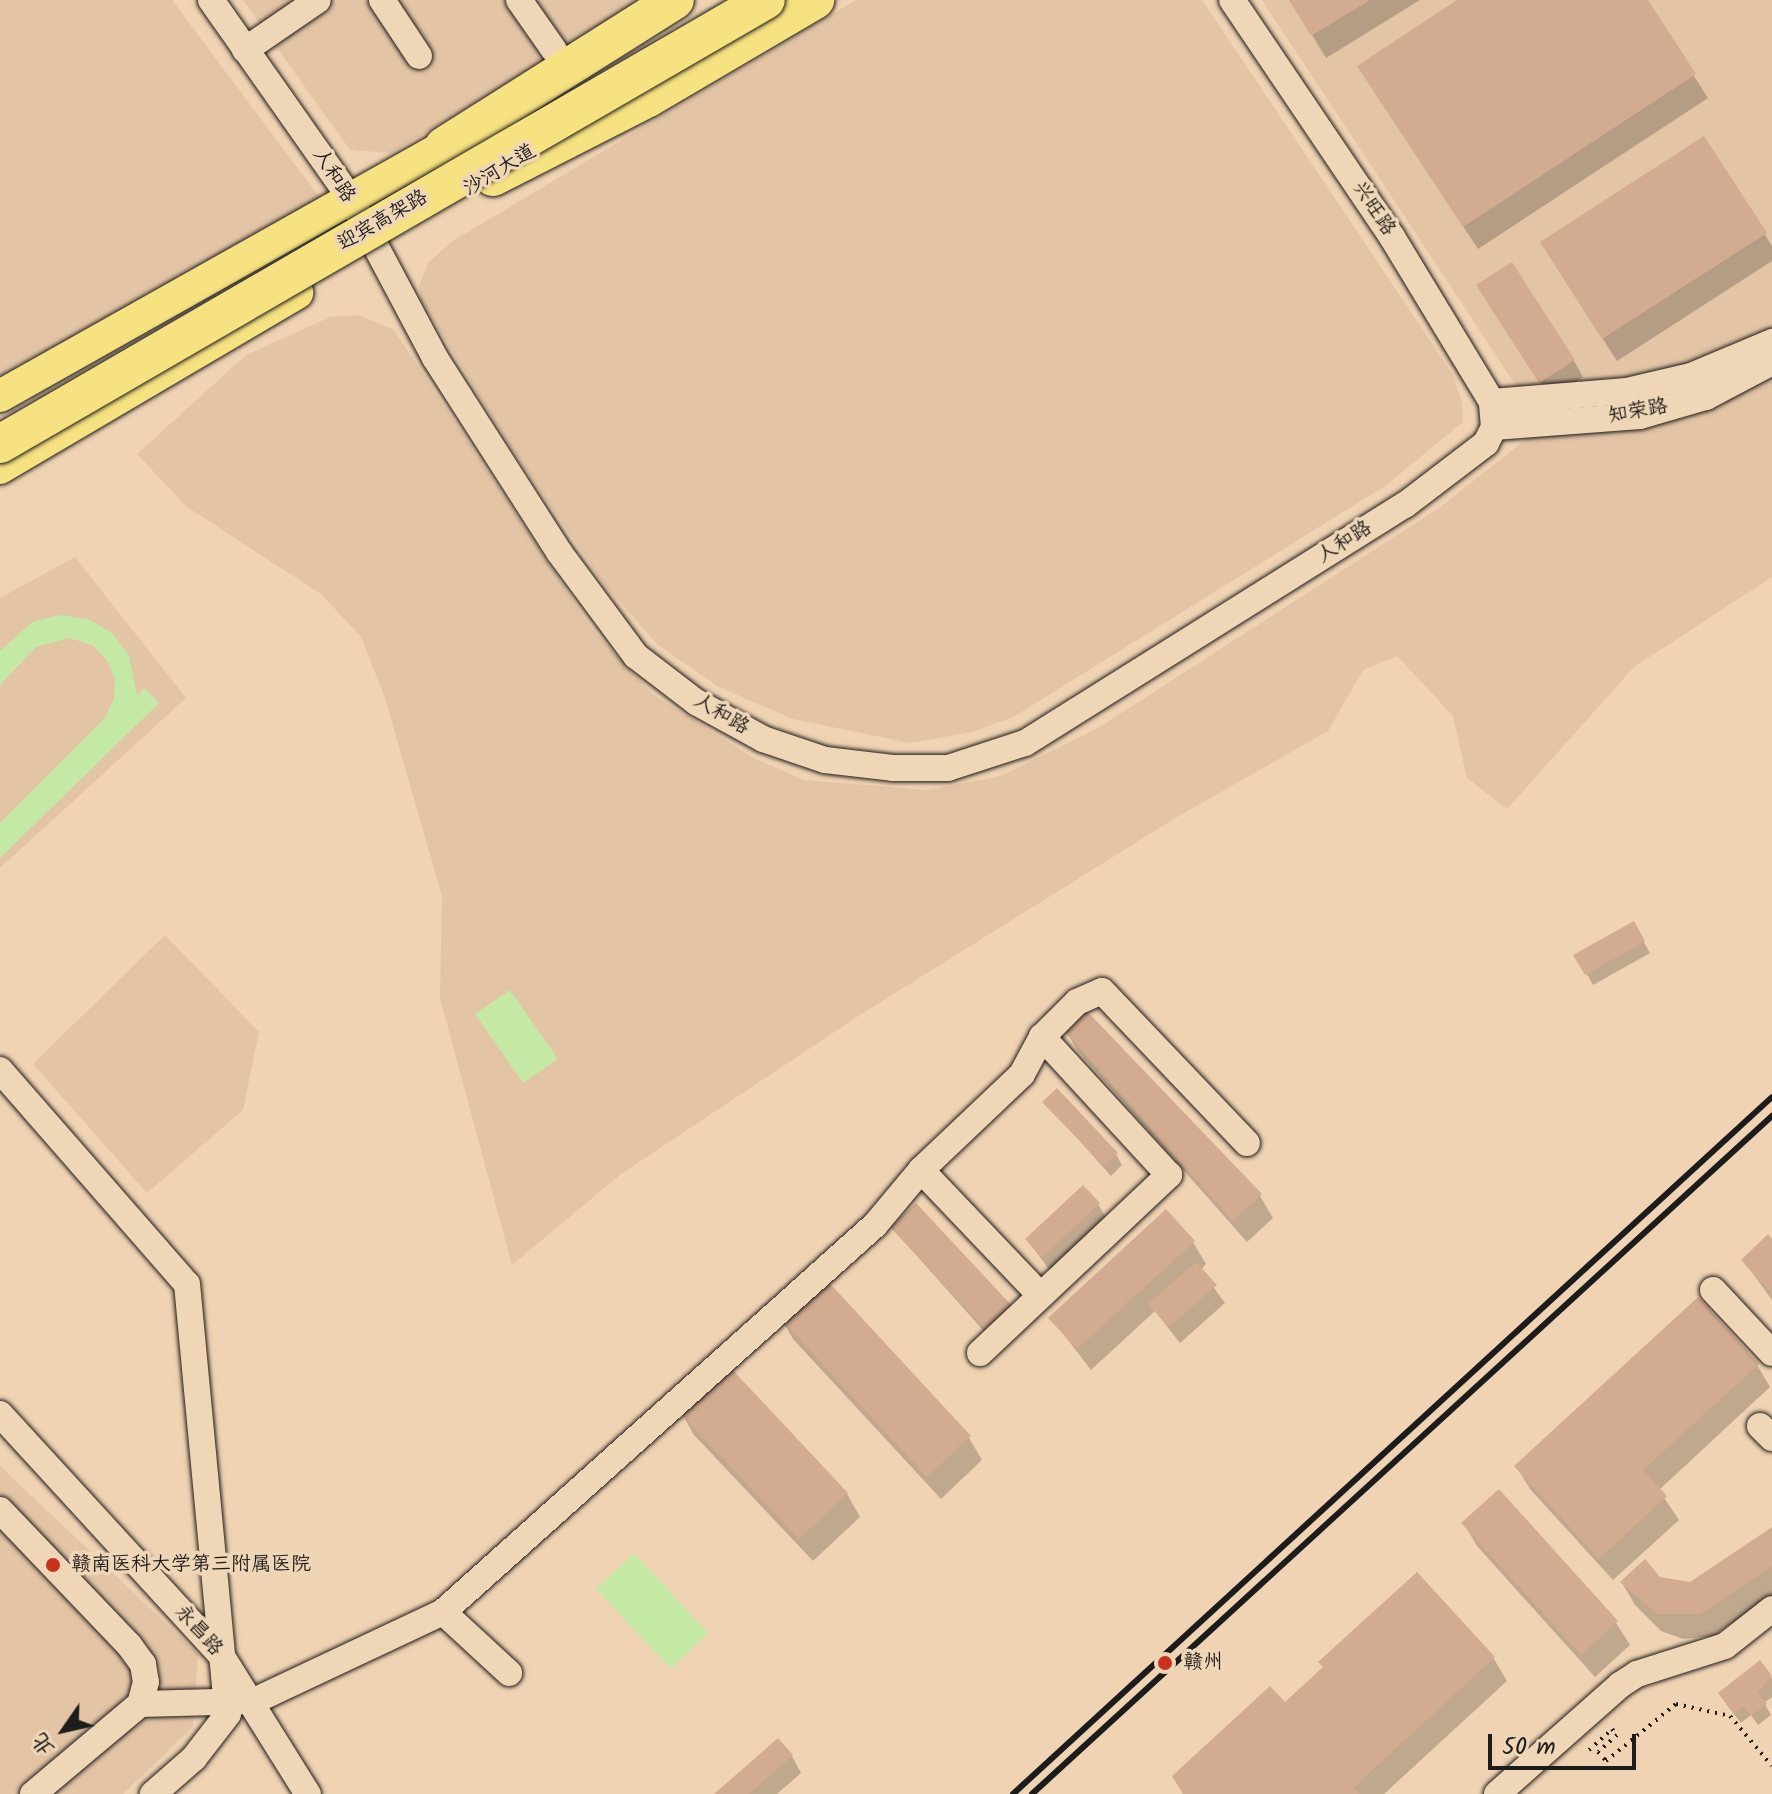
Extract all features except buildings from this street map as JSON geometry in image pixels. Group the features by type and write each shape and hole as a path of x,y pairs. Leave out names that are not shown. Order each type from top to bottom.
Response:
{"highway":[{"path":"444,146 675,0"},
{"name":"迎宾高架路","path":"0,419 721,0"},
{"name":"迎宾高架路","path":"0,444 766,0"},
{"path":"469,189 648,98 815,0"}],"main road":[{"path":"0,396 349,196 444,146 694,0"},
{"name":"沙河大道","path":"0,468 469,189 795,0"}],"street":[{"name":"人和路","path":"211,0 349,196 435,358 550,539 636,656 696,702 763,739 825,760 948,768 1025,743 1405,505 1486,443 1493,414"},
{"path":"245,50 318,0"},
{"path":"382,0 419,56"},
{"path":"519,0 554,50"},
{"name":"兴旺路","path":"1232,0 1392,237 1493,414"},
{"name":"知荣路","path":"1493,414 1627,391 1691,376 1772,342"},
{"name":"知荣路","path":"1493,414 1640,416 1706,397 1772,362"},
{"path":"140,1704 254,1701 443,1612 875,1225 921,1170 1022,1074 1042,1037 1077,1002 1102,991 1247,1143"},
{"path":"980,1353 1169,1175 1042,1037"},
{"path":"0,1070 187,1284 228,1703 222,1728 153,1794"},
{"path":"921,1170 1040,1295"},
{"path":"1713,1290 1772,1353"},
{"name":"永昌路","path":"0,1414 221,1655 254,1701 308,1794"},
{"path":"0,1510 136,1655 146,1682 140,1704 33,1794"},
{"path":"1497,1794 1620,1685 1637,1674 1725,1646 1772,1609"},
{"path":"443,1612 509,1673"}],"path":[{"path":"1589,1750 1612,1729 1617,1735 1598,1752 1606,1761 1676,1704 1730,1716 1772,1766"}],"shaded area":[{"path":"0,0 172,0 320,198 0,388"},
{"path":"243,0 647,0 391,153 350,150"},
{"path":"856,0 1202,0 1453,375 1462,402 1463,422 1385,486 1013,717 972,732 910,743 793,719 719,687 658,645 603,583 510,446 421,300 419,286 428,263 451,242"},
{"path":"1262,0 1772,0 1772,577 1634,667 1507,809 1467,778 1453,716 1397,656 1363,670 1328,731 1177,817 863,1013 621,1174 512,1265 440,998 442,896 385,698 361,637 321,594 187,507 137,454 246,355 330,317 359,315 394,330 592,629 652,694 754,758 804,780 927,790 1001,776 1098,728 1439,508 1530,436 1532,410"},
{"path":"75,557 186,698 0,868 0,598"},
{"path":"165,935 259,1032 243,1110 147,1193 33,1064"},
{"name":"赣南医科大学第三附属医院","path":"0,1466 198,1654 193,1727 123,1794 0,1794"}],"green space":[{"path":"60,615 88,619 112,633 129,655 137,695 145,688 159,703 0,858 0,823 105,718 114,699 115,679 107,660 92,645 69,638 36,647 0,685 0,651 32,622"},
{"path":"510,990 558,1059 523,1083 475,1014"},
{"path":"634,1553 708,1633 671,1669 596,1589"}],"railway":[{"path":"1013,1794 1772,1097"},
{"path":"1032,1794 1772,1116"}],"place":[{"name":"赣南医科大学第三附属医院","path":"53,1565"},
{"name":"赣州","path":"1165,1663"}]}
